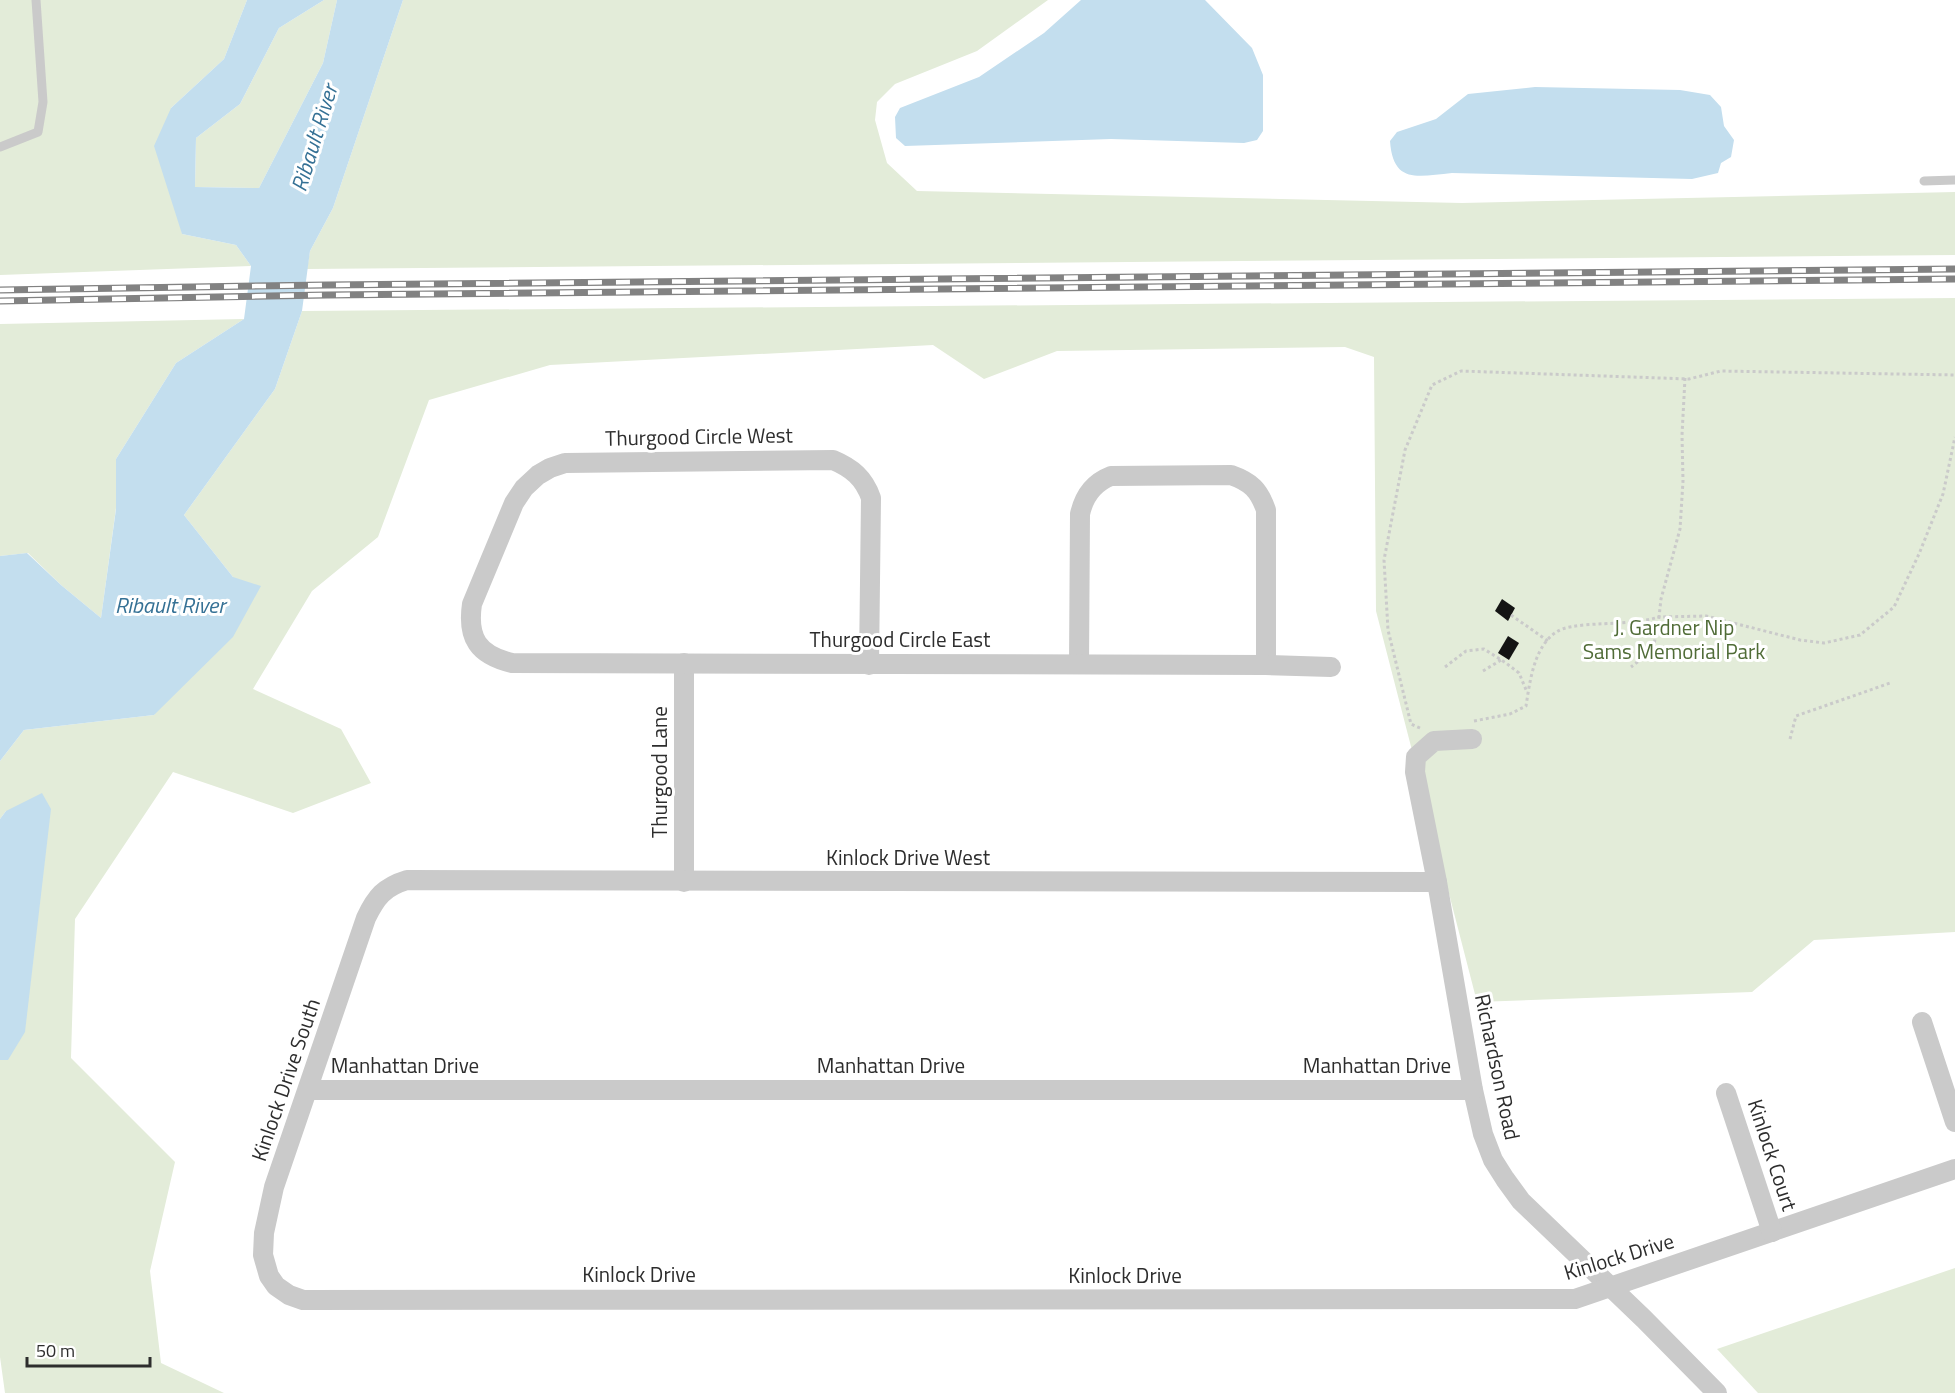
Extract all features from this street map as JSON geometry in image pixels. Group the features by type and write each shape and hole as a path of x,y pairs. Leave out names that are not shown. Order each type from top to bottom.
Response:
{"street":[{"name":"Thurgood Circle West","path":"476,641 471,630 472,604 513,503 524,488 550,468 565,463 833,460 847,466 859,476 871,498 869,665"},
{"path":"1079,664 1080,514 1083,502 1090,490 1100,480 1111,476 1231,475 1245,480 1254,488 1261,497 1266,510 1266,665"},
{"name":"Thurgood Circle East","path":"476,641 485,653 512,663 1331,667"},
{"name":"Thurgood Lane","path":"684,663 684,882"},
{"name":"Richardson Road","path":"1468,731 1434,741 1416,757 1415,772 1483,1134 1493,1160 1505,1179 1536,1217 1718,1393"},
{"name":"Kinlock Drive West","path":"381,893 407,880 1437,882"},
{"name":"Kinlock Drive South","path":"276,1286 269,1276 263,1255 264,1233 274,1186 366,918 381,893"},
{"path":"1922,1022 1955,1122"},
{"name":"Manhattan Drive","path":"308,1090 1473,1090"},
{"name":"Kinlock Court","path":"1726,1093 1772,1232"},
{"name":"Kinlock Drive","path":"276,1286 289,1295 303,1299 1575,1299 1955,1169"}],"lane":[{"path":"0,147 38,132 43,102 36,0"},
{"path":"1924,181 1955,180"}],"path":[{"path":"1430,727 1419,728 1411,724 1388,630 1384,560 1405,450 1432,385 1461,371 1685,378 1721,371 1955,375"},
{"path":"1631,667 1653,650 1663,588 1680,529 1685,378"},
{"path":"1468,731 1526,706 1531,677 1543,646 1559,631 1585,626 1648,621 1659,617 1706,616 1800,640 1824,643 1860,635 1894,607 1919,554 1943,494 1955,437"},
{"path":"1511,615 1548,641"},
{"path":"1445,667 1466,651 1484,650 1520,674 1528,693"},
{"path":"1483,671 1501,660"},
{"path":"1790,740 1796,716 1890,683"}],"green space":[{"path":"0,0 247,0 224,59 171,108 182,234 236,245 251,266 0,275"},
{"path":"324,0 337,0 323,63 259,188 195,187 196,138 240,104 279,28"},
{"path":"403,0 1048,0 977,51 895,84 877,102 875,120 887,163 917,191 1462,203 1955,192 1955,255 307,269 310,251 333,208"},
{"name":"J. Gardner Nip Sams Memorial Park","path":"1955,298 1955,932 1814,940 1752,992 1477,1002 1376,611 1374,357 1345,347 1057,351 984,379 933,345 550,365 429,400 378,537 312,591 253,689 341,729 371,783 293,813 173,772 75,919 71,1058 175,1162 150,1271 161,1363 224,1393 5,1393 0,1357 0,1060 8,1060 6,811 0,819 0,761 24,730 154,715 233,577 184,515 275,389 302,311"},
{"path":"244,319 176,363 116,459 116,508 101,618 61,585 28,553 0,556 0,324"},
{"path":"1955,1268 1955,1393 1758,1393 1717,1349"}],"water":[{"name":"Ribault River","path":"247,0 324,0 279,28 240,104 196,138 195,187 259,188 323,63 337,0 403,0 333,208 310,251 302,311 275,389 184,515 233,577 261,586 233,637 154,715 24,730 0,761 0,556 27,553 101,618 116,509 116,459 176,363 244,319 251,266 236,245 182,234 154,146 171,108 224,59"},
{"path":"1081,0 1205,0 1252,48 1263,75 1263,131 1257,140 1244,143 1111,139 905,146 896,138 895,117 900,108 979,77 1044,33"},
{"path":"1535,87 1680,90 1710,95 1721,107 1724,126 1734,140 1731,157 1721,163 1718,173 1692,179 1452,173 1419,176 1410,175 1396,165 1390,141 1397,132 1436,119 1468,94"},
{"path":"42,793 51,809 25,1032 8,1060 0,1060 0,819 6,811"}],"building":[{"path":"1502,599 1515,608 1508,621 1495,611"},
{"path":"1508,636 1519,643 1509,660 1498,653"}],"railway":[{"path":"0,290 1955,269"},
{"path":"0,301 327,295 1955,279"}]}
